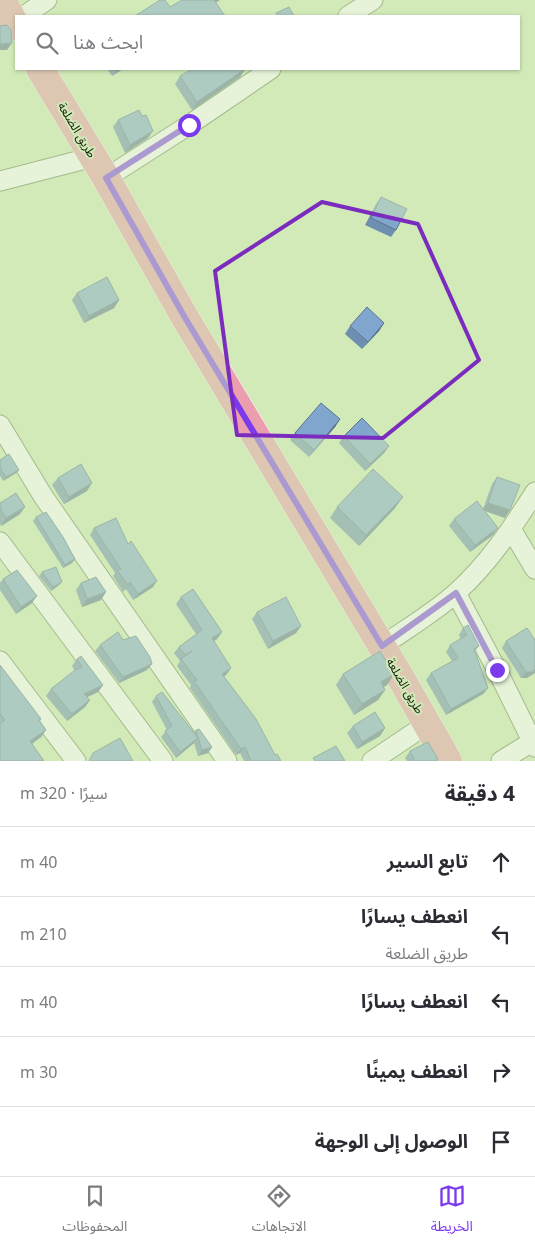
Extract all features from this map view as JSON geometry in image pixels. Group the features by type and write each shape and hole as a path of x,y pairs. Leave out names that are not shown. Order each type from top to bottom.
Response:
{"main road":[{"name":"طريق الضلعة","path":"41,70 99,167 184,316 382,646 448,761"}],"street":[{"path":"19,15 47,0"},
{"path":"350,15 372,0"},
{"path":"0,180 99,167 189,125 270,70"},
{"path":"0,425 43,496 227,761"},
{"path":"382,646 456,593 489,560 535,492"},
{"path":"511,529 535,569"},
{"path":"0,542 163,761"},
{"path":"456,593 534,743 501,761"},
{"path":"0,661 76,761"},
{"path":"372,761 427,724"}],"highlighted area":[{"path":"322,202 418,224 479,360 383,438 237,435 215,271"}],"building":[{"path":"160,0 165,0 170,7 182,0 214,0 224,15 199,15 137,15"},
{"path":"289,7 293,15 277,15 276,13"},
{"path":"7,25 11,30 12,43 0,44 0,26"},
{"path":"190,70 244,70 197,102 180,76"},
{"path":"139,110 142,116 146,115 153,131 130,145 118,120"},
{"path":"381,197 407,209 396,230 371,218"},
{"path":"107,277 119,300 89,316 77,293"},
{"path":"367,307 384,323 368,342 350,326"},
{"path":"321,403 340,419 314,450 295,433"},
{"path":"362,418 389,446 370,464 344,436"},
{"path":"9,454 19,470 6,477 0,468 0,460"},
{"path":"81,464 92,483 69,497 58,478"},
{"path":"373,469 403,497 366,535 337,507"},
{"path":"497,477 520,485 510,510 488,503"},
{"path":"16,493 25,507 6,518 0,508 0,503"},
{"path":"477,501 498,528 475,545 454,519"},
{"path":"46,512 75,559 65,565 36,517"},
{"path":"116,518 128,544 131,541 157,581 138,594 130,582 128,585 117,570 121,569 94,528"},
{"path":"56,567 62,582 53,587 42,572"},
{"path":"17,570 37,596 21,607 3,579"},
{"path":"96,577 106,592 87,599 81,583"},
{"path":"193,589 222,632 212,638 231,668 222,674 256,719 275,755 277,754 281,761 251,761 245,747 241,749 194,681 197,680 181,659 192,651 185,655 179,647 202,630 181,597"},
{"path":"286,597 301,626 273,641 257,612"},
{"path":"468,625 479,646 474,649 488,688 451,709 431,673 458,658 450,645 467,635 463,628"},
{"path":"527,628 535,640 535,669 532,672 526,672 506,641"},
{"path":"118,632 123,640 136,636 150,657 152,664 123,677 100,645"},
{"path":"380,651 394,674 381,682 385,690 362,704 343,674"},
{"path":"81,656 103,685 84,694 90,700 72,714 51,689 75,670 82,667 77,659"},
{"path":"0,665 41,719 39,720 46,730 30,741 44,761 0,761 0,724 5,720 0,714"},
{"path":"162,692 198,738 180,752 165,731 172,726 156,696"},
{"path":"375,712 385,728 362,742 353,726"},
{"path":"199,729 212,747 202,750 196,730"},
{"path":"120,738 133,761 89,761 93,753"},
{"path":"428,742 438,759 435,761 415,761 410,751"},
{"path":"336,746 345,761 315,761 313,758"}],"route":[{"path":"189,125 106,178 184,316 382,646 456,593 497,670"}]}
